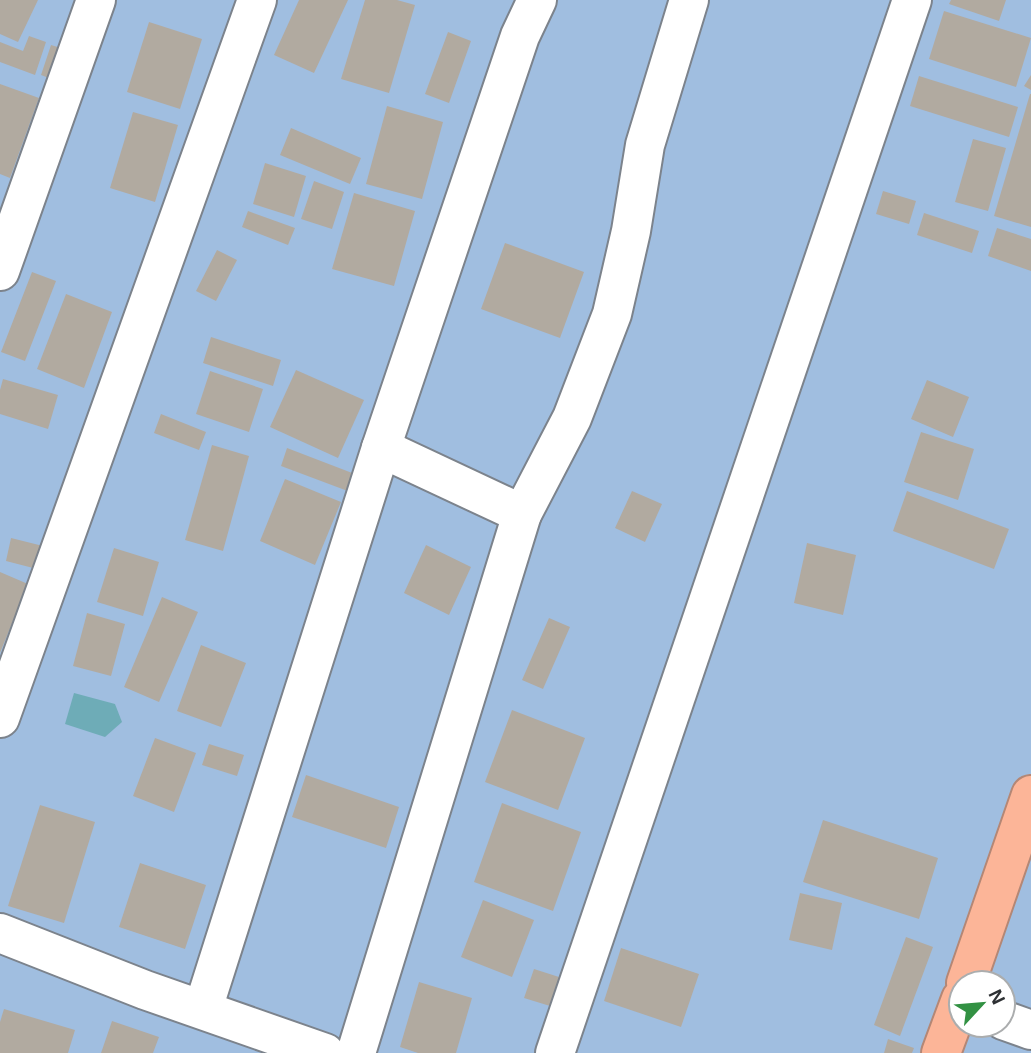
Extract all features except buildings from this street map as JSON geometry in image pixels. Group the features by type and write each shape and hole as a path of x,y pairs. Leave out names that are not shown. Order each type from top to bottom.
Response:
{"highway":[{"path":"972,969 1031,795"}],"street":[{"path":"0,271 96,0"},
{"path":"0,718 257,0"},
{"path":"203,1010 381,449 520,36 537,0"},
{"path":"356,1053 522,514 572,418 612,314 631,231 645,145 689,0"},
{"path":"555,1053 912,0"},
{"path":"381,449 522,514"},
{"path":"0,933 203,1010 237,1038 325,1053"}],"shaded area":[{"path":"0,0 1031,0 1031,1053 0,1053"},
{"path":"74,693 115,704 122,722 105,737 65,724"}]}
